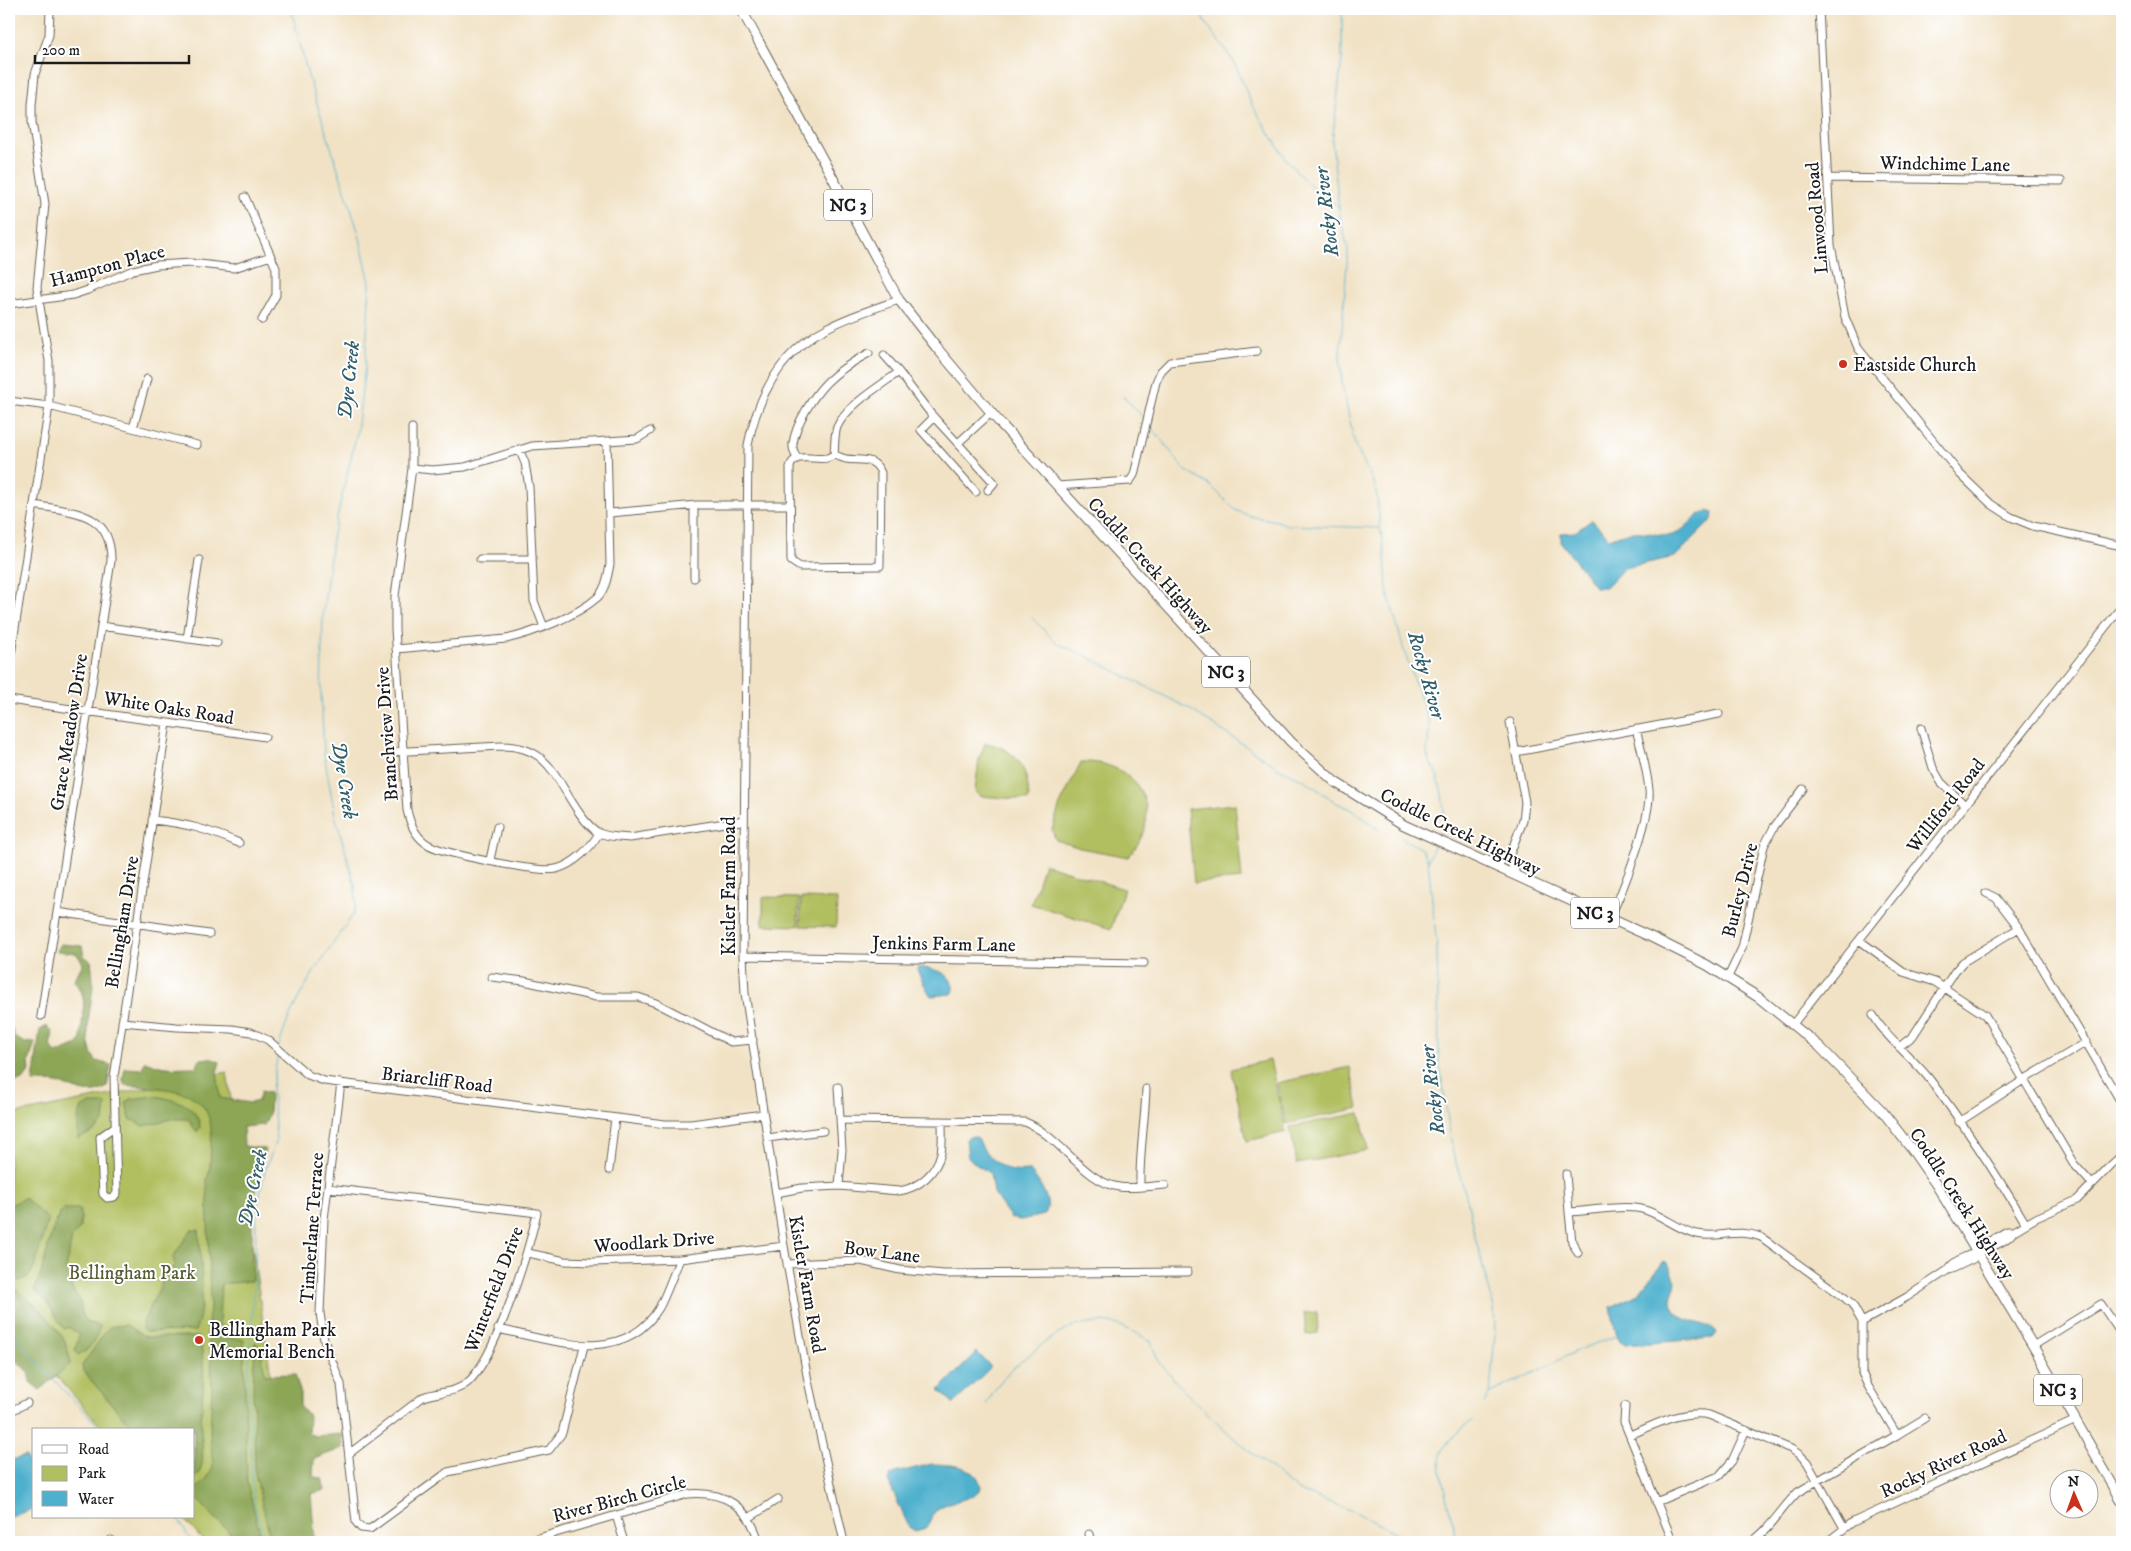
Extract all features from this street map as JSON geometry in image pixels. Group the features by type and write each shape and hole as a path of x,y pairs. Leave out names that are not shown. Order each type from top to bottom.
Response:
{"main road":[{"name":"Coddle Creek Highway","path":"741,9 899,300 992,413 1291,742 1335,782 1404,825 1519,879 1651,937 1728,977 1758,997 1819,1046 1883,1112 1933,1180 1975,1254 2033,1346 2122,1501"}],"street":[{"path":"9,668 49,406 49,361 38,299 38,268 46,204 32,122 32,98 35,74 49,35 50,9"},
{"name":"Linwood Road","path":"1819,9 1831,245 1845,317 1858,348 1960,474 1992,504 2011,517 2033,526 2122,546"},
{"name":"Windchime Lane","path":"1828,178 2061,181"},
{"path":"245,198 276,268 276,295 262,320"},
{"name":"Hampton Place","path":"9,304 73,295 134,270 157,265 191,263 234,268 271,256"},
{"name":"Kistler Farm Road","path":"844,1542 808,1381 784,1246 745,993 743,956 748,445 753,421 761,398 773,377 788,358 806,341 826,328 899,300"},
{"path":"1057,486 1130,481 1134,475 1156,382 1160,371 1170,362 1257,352"},
{"path":"797,458 793,442 803,416 815,396 827,382 847,365 869,353"},
{"path":"884,355 934,417 994,483 988,490"},
{"path":"834,454 837,427 843,417 876,388 898,372"},
{"path":"134,428 148,379"},
{"path":"9,401 49,406 197,445"},
{"path":"958,443 992,413"},
{"path":"934,417 921,430 976,492"},
{"name":"Branchview Drive","path":"412,428 412,468 395,596 396,649 409,819 416,833 429,845 490,860 547,870 559,868 581,854 594,842 599,833"},
{"path":"412,468 432,470 465,467 519,448 637,439 650,431"},
{"path":"396,649 506,640 544,627 572,614 598,596 606,583 610,564 607,441"},
{"path":"519,448 525,462 529,481 534,601 544,627"},
{"path":"834,454 845,458 869,460 878,467 881,473 880,566 795,565 790,557 790,468 797,458 827,458 834,454"},
{"name":"Grace Meadow Drive","path":"34,505 90,518 100,525 108,536 112,548 112,561 41,1016"},
{"path":"610,513 694,505 790,505"},
{"path":"694,505 694,578"},
{"path":"480,559 531,559"},
{"path":"187,639 199,560"},
{"name":"Williford Road","path":"1793,1024 2122,606"},
{"path":"101,626 217,643"},
{"name":"White Oaks Road","path":"9,700 167,722 264,738"},
{"path":"1516,752 1719,714"},
{"name":"Bellingham Drive","path":"114,1127 100,1137 103,1194 108,1198 114,1197 117,1193 114,1077 167,722"},
{"path":"1476,859 1483,858 1500,862 1510,854 1523,821 1525,802 1510,722"},
{"path":"1921,728 1933,768 1942,782 1965,805"},
{"path":"1609,919 1621,896 1648,810 1650,791 1636,729"},
{"path":"390,752 500,746 514,746 530,750 542,757 552,768 585,822 599,833 630,838 744,820"},
{"name":"Burley Drive","path":"1728,977 1742,948 1764,846 1774,827 1804,789"},
{"path":"152,820 183,823 205,828 239,844"},
{"path":"490,860 497,827"},
{"path":"1510,854 1513,869 1519,879"},
{"path":"1986,892 2001,903 2019,928 2122,1104"},
{"path":"57,912 209,934"},
{"path":"1898,1047 1913,1036 1963,962 2019,928"},
{"path":"1860,940 1903,972 1936,982 1985,1015 2025,1079 2074,1164 2092,1184"},
{"name":"Jenkins Farm Lane","path":"743,956 1144,963"},
{"path":"492,977 524,981 596,997 638,997 732,1042 753,1040"},
{"path":"1873,1015 1884,1033 1930,1079 1997,1175 2026,1224"},
{"name":"Briarcliff Road","path":"122,1022 232,1029 251,1032 268,1040 308,1075 324,1081 665,1124 691,1124 763,1114"},
{"path":"1959,1122 2087,1042"},
{"name":"Timberlane Terrace","path":"341,1083 328,1188 320,1313 324,1340 341,1384 356,1522 361,1528 370,1529 448,1472 549,1450 562,1433 584,1346"},
{"path":"838,1087 842,1156 839,1186"},
{"path":"1140,1186 1146,1089"},
{"path":"609,1170 615,1118"},
{"path":"840,1120 1025,1122 1048,1136 1097,1179 1118,1187 1165,1185"},
{"path":"776,1193 802,1188 839,1186 899,1191 908,1190 919,1184 929,1175 941,1152 942,1121"},
{"path":"767,1138 823,1131"},
{"path":"1862,1322 1907,1297 1968,1255 1975,1254 1986,1248 1992,1248 2026,1224 2077,1200 2122,1155"},
{"path":"1566,1174 1572,1242 1578,1253"},
{"name":"Winterfield Drive","path":"328,1188 537,1213 528,1253 486,1358 476,1374 466,1385 450,1392 424,1396 350,1453"},
{"path":"1569,1212 1637,1208 1661,1217 1682,1230 1697,1234 1706,1236 1729,1232 1749,1232 1761,1237 1852,1304 1862,1322 1862,1373 1897,1435"},
{"name":"Woodlark Drive","path":"528,1253 565,1261 593,1262 680,1259 784,1246"},
{"path":"498,1329 584,1346 602,1345 619,1341 635,1333 659,1307 680,1259"},
{"name":"Bow Lane","path":"787,1264 861,1261 900,1270 944,1274 1188,1272"},
{"path":"2033,1346 2101,1304 2122,1335"},
{"path":"9,1412 27,1404"},
{"path":"1625,1406 1624,1422 1672,1542"},
{"path":"1630,1435 1691,1412 1709,1415 1790,1449 1807,1462 1844,1528"},
{"path":"1751,1542 1761,1534 1798,1492 1925,1418"},
{"name":"Rocky River Road","path":"1828,1542 1844,1528 1861,1518 2076,1420"},
{"path":"1656,1502 1719,1476 1732,1462 1746,1430"},
{"name":"River Birch Circle","path":"529,1542 688,1494 702,1493 716,1495 740,1508 749,1518 759,1542"},
{"path":"749,1518 778,1499"},
{"path":"616,1515 624,1542"},
{"path":"1089,1534 1091,1542"}],"green space":[{"path":"985,743 1006,750 1019,762 1026,778 1029,800 980,796 975,791 979,759"},
{"path":"1081,762 1101,764 1118,770 1132,780 1141,792 1146,807 1146,823 1140,840 1128,857 1080,848 1056,840 1052,830 1059,807"},
{"path":"1235,804 1242,879 1194,883 1187,809"},
{"path":"1044,864 1124,889 1111,929 1031,904"},
{"path":"763,897 799,898 798,926 763,925"},
{"path":"801,898 837,899 836,927 800,926"},
{"path":"61,944 82,946 84,956 91,961 93,985 88,1024 89,1043 96,1061 111,1065 107,1087 95,1092 82,1091 57,1083 33,1082 40,1030 47,1026 53,1033 50,1045 56,1054 77,1045 81,1040 84,1009 82,994 74,981 83,963 76,953 57,951"},
{"path":"9,1026 14,1037 25,1043 35,1042 29,1062 30,1071 23,1080 9,1084"},
{"path":"210,1058 220,1062 217,1072 220,1098 250,1103 258,1101 261,1091 270,1093 269,1114 264,1125 243,1127 244,1146 265,1149 252,1209 252,1281 221,1284 219,1322 225,1338 244,1339 247,1482 262,1542 234,1542 230,1533 195,1497 195,1490 206,1480 213,1467 210,1432 211,1355 207,1335 210,1306 207,1179 210,1163 211,1125 206,1111 198,1101 186,1094 173,1090 125,1085 123,1080 125,1068 142,1069 145,1061 165,1067 196,1067 200,1059"},
{"path":"1270,1060 1286,1132 1247,1141 1231,1069"},
{"path":"1350,1067 1359,1108 1286,1124 1277,1083"},
{"name":"Bellingham Park","path":"227,1072 295,1542 204,1542 183,1518 195,1518 195,1428 102,1428 9,1322 9,1115"},
{"path":"154,1096 176,1101 190,1108 198,1119 200,1127 197,1132 188,1119 171,1119 144,1126 130,1119 126,1103 131,1099"},
{"path":"90,1104 106,1104 104,1121 96,1130 78,1139 78,1119 82,1107"},
{"path":"1360,1113 1368,1150 1297,1164 1290,1127"},
{"path":"24,1198 48,1219 35,1266 30,1275 20,1281 9,1275 9,1206"},
{"path":"63,1209 79,1209 81,1218 80,1228 72,1237 66,1270 72,1289 80,1300 86,1322 100,1326 92,1344 78,1355 75,1351 79,1335 69,1327 64,1329 46,1301 34,1290 42,1270 54,1225"},
{"path":"191,1230 199,1230 201,1267 201,1308 195,1331 145,1332 142,1329 143,1322 165,1276 175,1265 173,1257"},
{"path":"9,1284 40,1309 65,1341 71,1363 40,1390 30,1382 30,1374 17,1361 9,1364"},
{"path":"1317,1312 1318,1333 1306,1335 1304,1313"},
{"path":"126,1325 146,1337 199,1337 203,1359 201,1426 203,1456 199,1474 195,1477 195,1428 132,1428 83,1371 82,1365 108,1329 113,1326"},
{"path":"255,1342 261,1348 265,1375 295,1374 300,1391 300,1408 309,1415 308,1433 315,1436 342,1434 343,1448 314,1459 313,1477 322,1478 325,1490 311,1494 315,1542 271,1542 255,1473 253,1387"}],"water":[{"path":"1703,512 1713,513 1712,520 1675,557 1624,568 1606,587 1595,587 1561,542 1561,533 1575,532 1592,520 1610,539 1633,532 1663,536 1672,535 1682,530"},
{"path":"920,967 942,972 946,975 952,983 954,990 952,994 931,996 917,969"},
{"path":"972,1136 978,1138 987,1154 1002,1167 1013,1171 1030,1171 1041,1186 1046,1198 1047,1210 1044,1215 1021,1220 1011,1218 993,1193 990,1173 975,1164 968,1157 966,1139"},
{"path":"1664,1261 1668,1263 1676,1281 1671,1300 1677,1314 1711,1328 1717,1333 1713,1338 1625,1345 1617,1334 1611,1307 1638,1294"},
{"path":"977,1352 991,1367 954,1404 939,1390"},
{"path":"26,1456 32,1476 32,1509 9,1518 9,1461"},
{"path":"932,1464 962,1467 969,1470 979,1480 981,1488 972,1496 939,1508 926,1528 915,1531 909,1527 888,1481 890,1476 895,1473"}],"waterway":[{"name":"Dye Creek","path":"279,1046 292,1010 310,978 353,915 356,905 355,885 335,815 324,754 321,694 323,614 332,539 357,432 365,366 370,283 359,234 309,79 291,9"},
{"path":"1198,9 1234,62 1252,105 1286,159 1305,181 1339,207"},
{"name":"Rocky River","path":"1342,9 1342,59 1332,142 1340,217 1348,250 1340,355 1342,384 1355,445 1374,483 1377,495 1385,555 1387,590 1405,654 1429,722 1428,758 1437,775 1444,809 1444,830 1439,836"},
{"path":"1123,396 1145,419"},
{"path":"1149,424 1185,470 1211,486 1235,510 1250,516 1277,521 1287,525 1380,528"},
{"path":"1032,618 1057,643 1188,708 1280,769 1304,780 1337,803 1353,810 1379,830"},
{"path":"1402,838 1423,850 1428,861"},
{"name":"Rocky River","path":"1435,844 1428,861 1437,947 1439,1059 1453,1153 1467,1199 1494,1308 1495,1333 1490,1393 1484,1404"},
{"name":"Dye Creek","path":"265,1542 255,1506 252,1483 248,1372 255,1281 256,1215 264,1174 276,1140 272,1088 278,1053"},
{"path":"986,1404 1000,1382 1013,1368 1048,1340 1073,1326 1103,1322 1119,1325 1150,1340 1158,1360 1182,1389 1236,1440 1297,1490 1353,1511 1402,1536 1428,1542"},
{"path":"9,1326 30,1355 100,1428"},
{"path":"1490,1393 1578,1350 1616,1336"},
{"name":"Rocky River","path":"1458,1542 1443,1483 1440,1461 1443,1450 1450,1440 1472,1421"},
{"path":"178,1518 187,1535 194,1542"}],"place":[{"name":"Eastside Church","path":"1843,364"},
{"name":"Bellingham Park Memorial Bench","path":"199,1340"}]}
